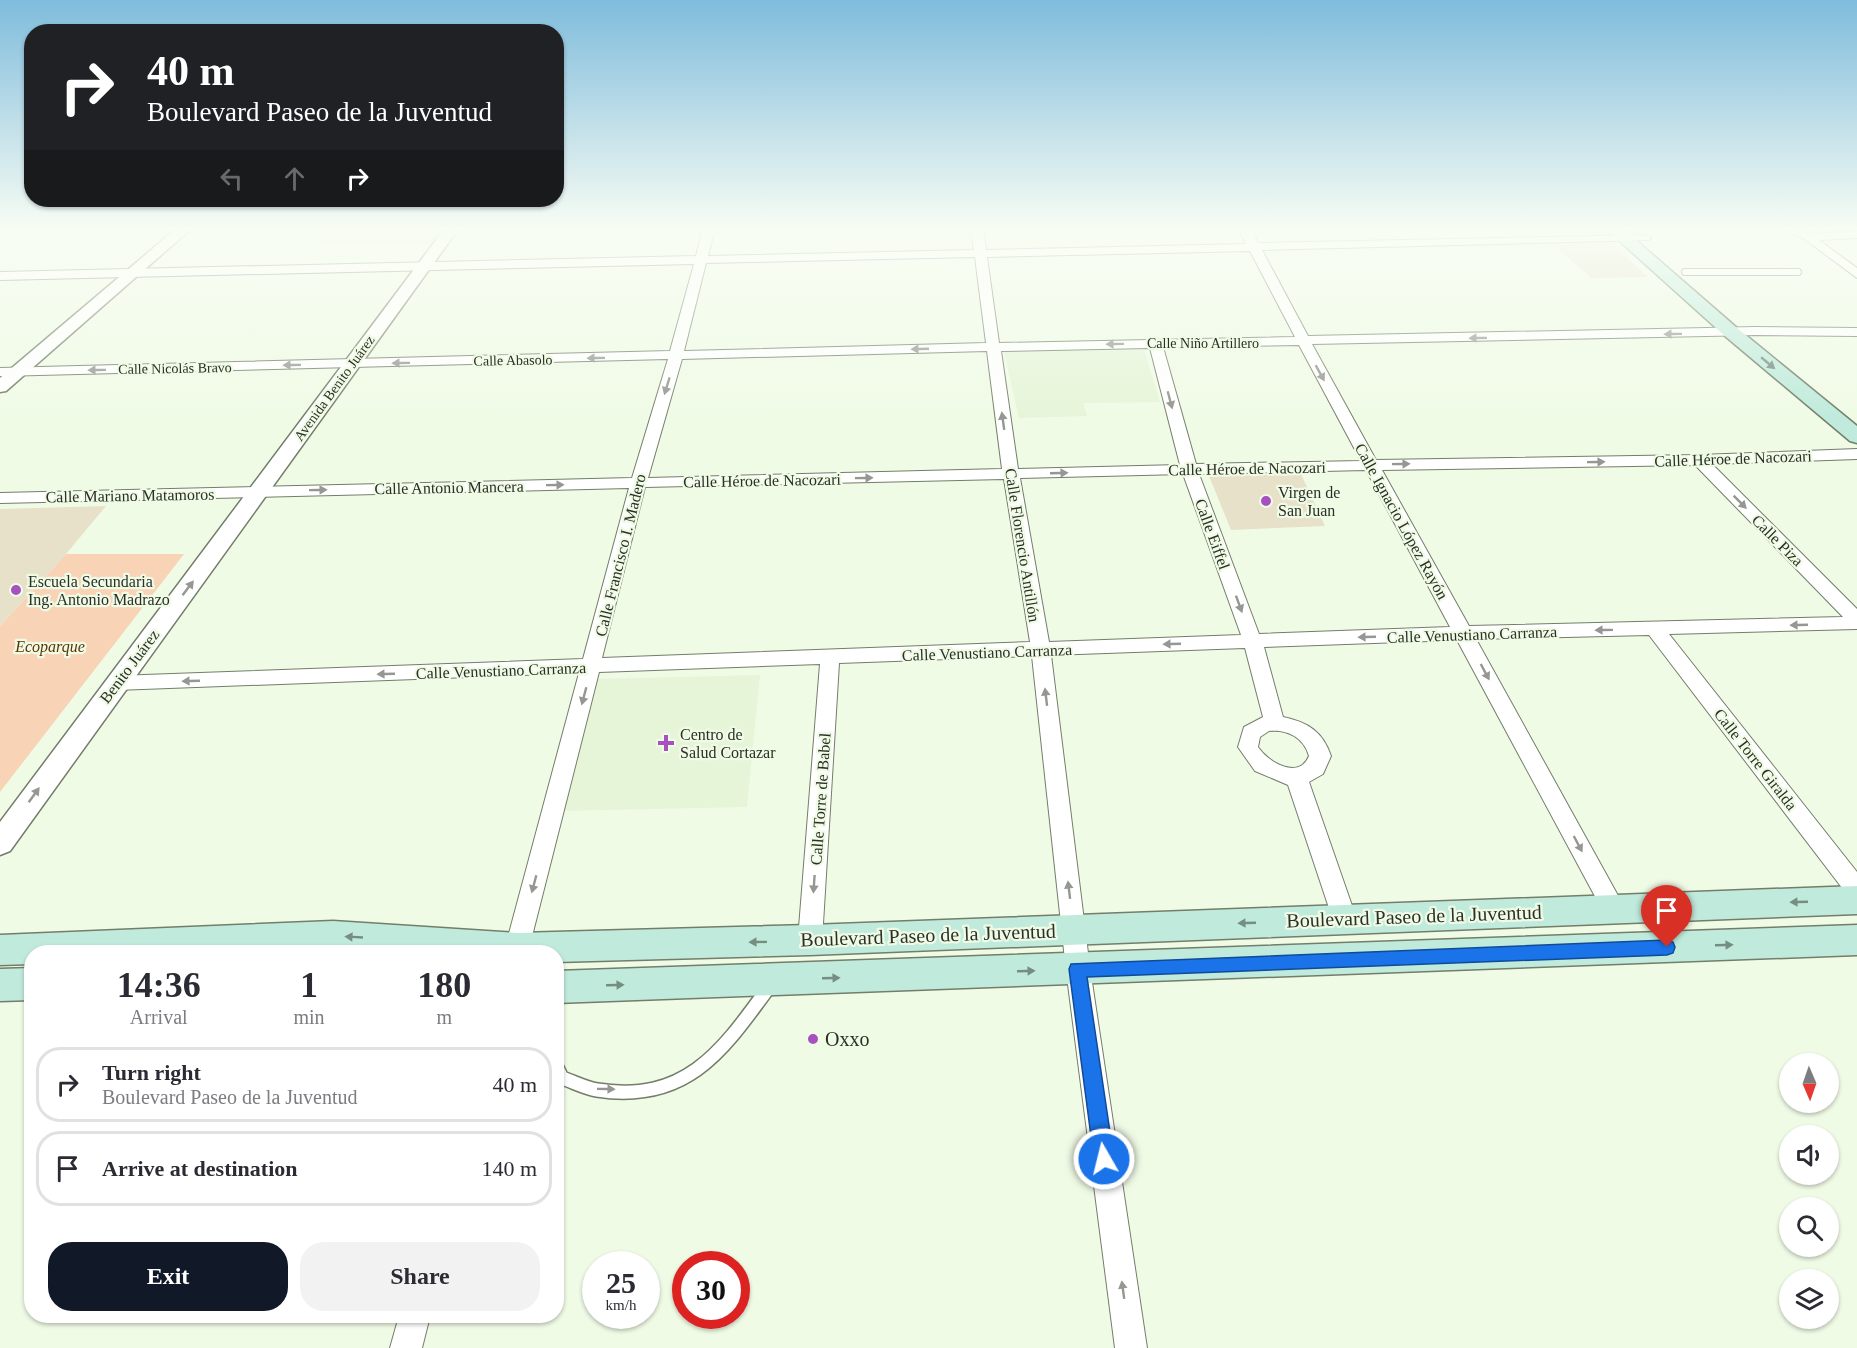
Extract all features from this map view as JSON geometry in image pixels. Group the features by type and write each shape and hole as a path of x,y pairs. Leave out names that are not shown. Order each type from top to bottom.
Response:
{"main road":[{"path":"1689,291 1731,332 1857,437"},
{"path":"1707,291 1857,416"},
{"name":"Boulevard Paseo de la Juventud","path":"564,948 1857,900"},
{"name":"Boulevard Paseo de la Juventud","path":"119,945 333,936 451,945"},
{"path":"564,987 1857,940"},
{"name":"Boulevard Paseo de la Juventud","path":"0,950 24,949"},
{"path":"0,985 24,984"}],"street":[{"path":"0,387 114,291"},
{"name":"Avenida Benito Juárez","path":"260,492 350,364 405,291"},
{"name":"Calle Francisco I. Madero","path":"518,945 638,483 676,356 692,291"},
{"name":"Calle Florencio Antillón","path":"986,291 1011,474 1041,649 1078,969 1131,1348"},
{"name":"Calle Ignacio López Rayón","path":"1278,291 1613,908"},
{"name":"Calle Niño Artillero","path":"676,356 992,346 1304,342 1731,332 1857,332"},
{"name":"Calle Eiffel","path":"1155,343 1189,469 1253,642 1275,723"},
{"name":"Calle Abasolo","path":"350,364 676,356"},
{"name":"Calle Nicolás Bravo","path":"0,372 350,364"},
{"name":"Calle Héroe de Nacozari","path":"638,483 1371,465 1699,460 1857,454"},
{"name":"Calle Piza","path":"1699,460 1857,622"},
{"name":"Calle Antonio Mancera","path":"260,492 638,483"},
{"name":"Calle Mariano Matamoros","path":"0,498 260,492"},
{"name":"Benito Juárez","path":"0,843 116,683 260,492"},
{"name":"Calle Venustiano Carranza","path":"116,683 1464,633 1857,622"},
{"name":"Calle Torre Giralda","path":"1655,629 1857,890"},
{"name":"Calle Torre de Babel","path":"810,940 830,658"},
{"path":"1275,723 1296,727 1313,739 1318,747 1319,763 1314,770 1296,777 1275,774 1265,769 1251,755 1248,747 1251,733 1265,724 1275,723"},
{"path":"1296,777 1345,920"},
{"path":"406,1348 413,1323"}],"lane":[{"path":"564,1079 597,1090 667,1085 693,1074 728,1041 775,980"}],"shaded area":[{"path":"1144,350 1160,402 1083,403 1087,416 1019,418 1004,352"},
{"name":"Centro de Salud Cortazar","path":"760,675 747,807 561,811 596,679"}],"green space":[{"name":"Ecoparque","path":"66,554 184,554 0,792 0,626"}],"building":[{"name":"Virgen de San Juan","path":"1301,474 1325,526 1231,530 1209,476"},
{"name":"Escuela Secundaria Ing. Antonio Madrazo","path":"106,506 66,554 0,626 0,509"}],"place":[{"name":"Virgen de San Juan","path":"1266,501"},
{"name":"Escuela Secundaria Ing. Antonio Madrazo","path":"16,590"},
{"name":"Centro de Salud Cortazar","path":"666,743"},
{"name":"Oxxo","path":"813,1039"}],"route":[{"path":"1104,1159 1078,969 1667,947"}]}
